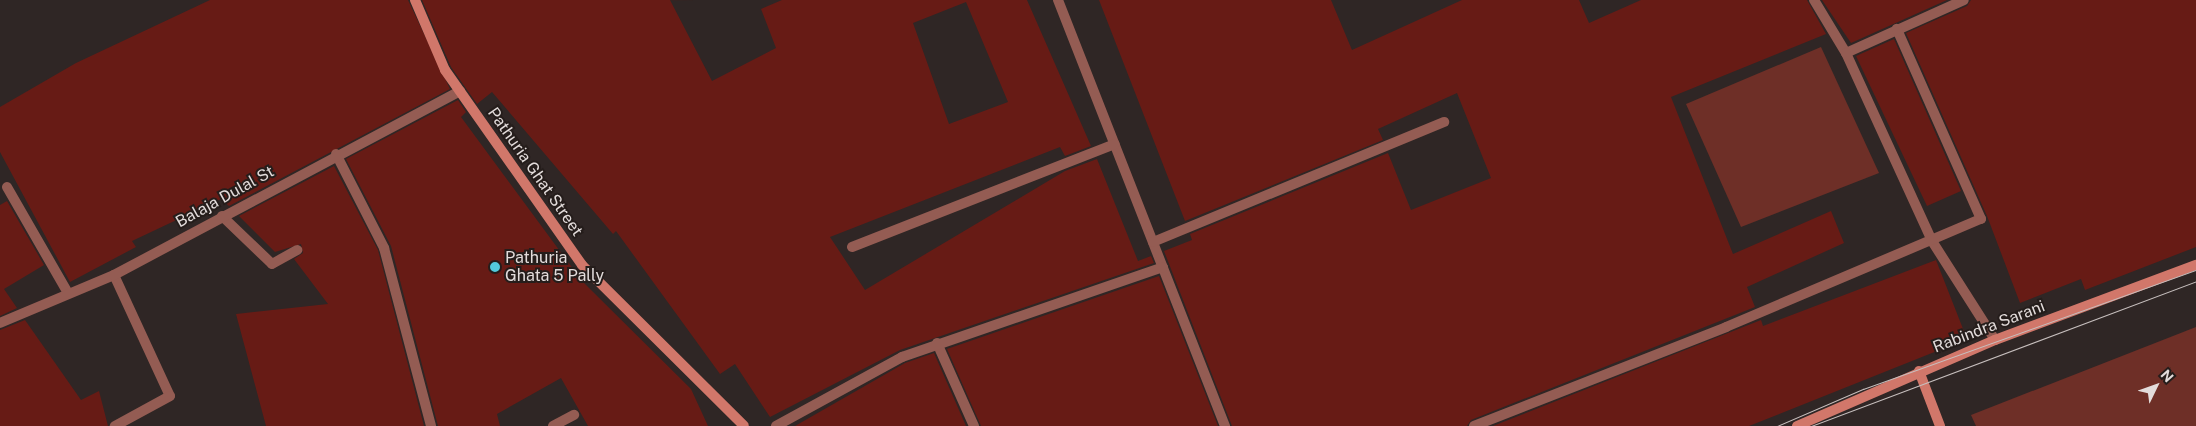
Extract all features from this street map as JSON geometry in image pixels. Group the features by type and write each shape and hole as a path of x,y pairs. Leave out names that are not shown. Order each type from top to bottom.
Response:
{"street":[{"name":"Pathuria Ghat Street","path":"415,0 446,70 582,265 744,426"},
{"name":"Rabindra Sarani","path":"1797,426 1919,371 1995,340 2196,266"},
{"path":"1919,371 1940,426"}],"lane":[{"path":"1058,0 1224,426"},
{"path":"1814,0 1846,53 1932,241 1995,340"},
{"path":"1846,53 1964,0"},
{"path":"1474,426 1932,241 1981,219 1897,29"},
{"name":"Balaja Dulal St","path":"0,323 114,275 336,154 460,91"},
{"path":"1153,242 1444,122"},
{"path":"852,247 1115,144"},
{"path":"336,154 384,248 431,426"},
{"path":"7,187 68,293"},
{"path":"222,216 272,264 297,250"},
{"path":"776,426 937,343 1162,266"},
{"path":"114,275 170,396 115,426"},
{"path":"937,343 974,426"},
{"path":"553,426 574,415"}],"shaded area":[{"path":"1821,47 1879,173 1741,227 1686,104"},
{"path":"2196,327 2196,426 1976,426 1971,415"}],"building":[{"path":"210,0 408,0 450,89 229,206 221,199 132,241 136,247 70,282 0,152 0,107 76,63"},
{"path":"422,0 670,0 712,81 776,48 761,9 782,0 1027,0 1091,146 1065,156 1060,147 830,237 865,290 1065,171 1097,159 1138,261 1151,256 1154,263 900,350 770,417 735,364 720,374 616,231 613,234 492,92 477,104 451,67","holes":["966,2 1008,102 949,124 913,23"]},
{"path":"1099,0 1331,0 1352,50 1462,0 1579,0 1589,23 1641,0 1807,0 1826,34 1671,97 1733,254 1831,211 1844,243 1747,287 1755,307 1471,420 1467,426 1232,426 1164,251 1192,240 1190,234 1388,153 1411,210 1491,178 1457,93 1378,129 1383,140 1185,221"},
{"path":"1822,0 1947,0 1851,43"},
{"path":"1971,0 2196,0 2196,247 2085,290 2081,279 2020,303 1987,216 1906,33 1967,6"},
{"path":"1894,39 1961,191 1927,206 1856,56"},
{"path":"458,100 466,112 461,117 582,281 691,389 708,426 588,426 561,378 497,414 500,426 438,426 391,246 346,159"},
{"path":"334,166 378,250 424,426 266,426 236,314 328,304 294,259 303,253 301,244 275,252 239,216"},
{"path":"7,201 44,265 4,289 17,308 0,316 0,205"},
{"path":"1936,260 1967,339 1749,426 1493,426 1761,320 1763,326"},
{"path":"1159,276 1218,426 981,426 947,349"},
{"path":"25,320 81,400 99,391 108,426 0,426 0,330"},
{"path":"934,353 966,426 795,426 905,363"}],"tram line":[{"path":"1777,426 1863,389 2196,270"},
{"path":"1811,426 2196,281"}],"place":[{"name":"Pathuria Ghata 5 Pally","path":"495,267"}]}
